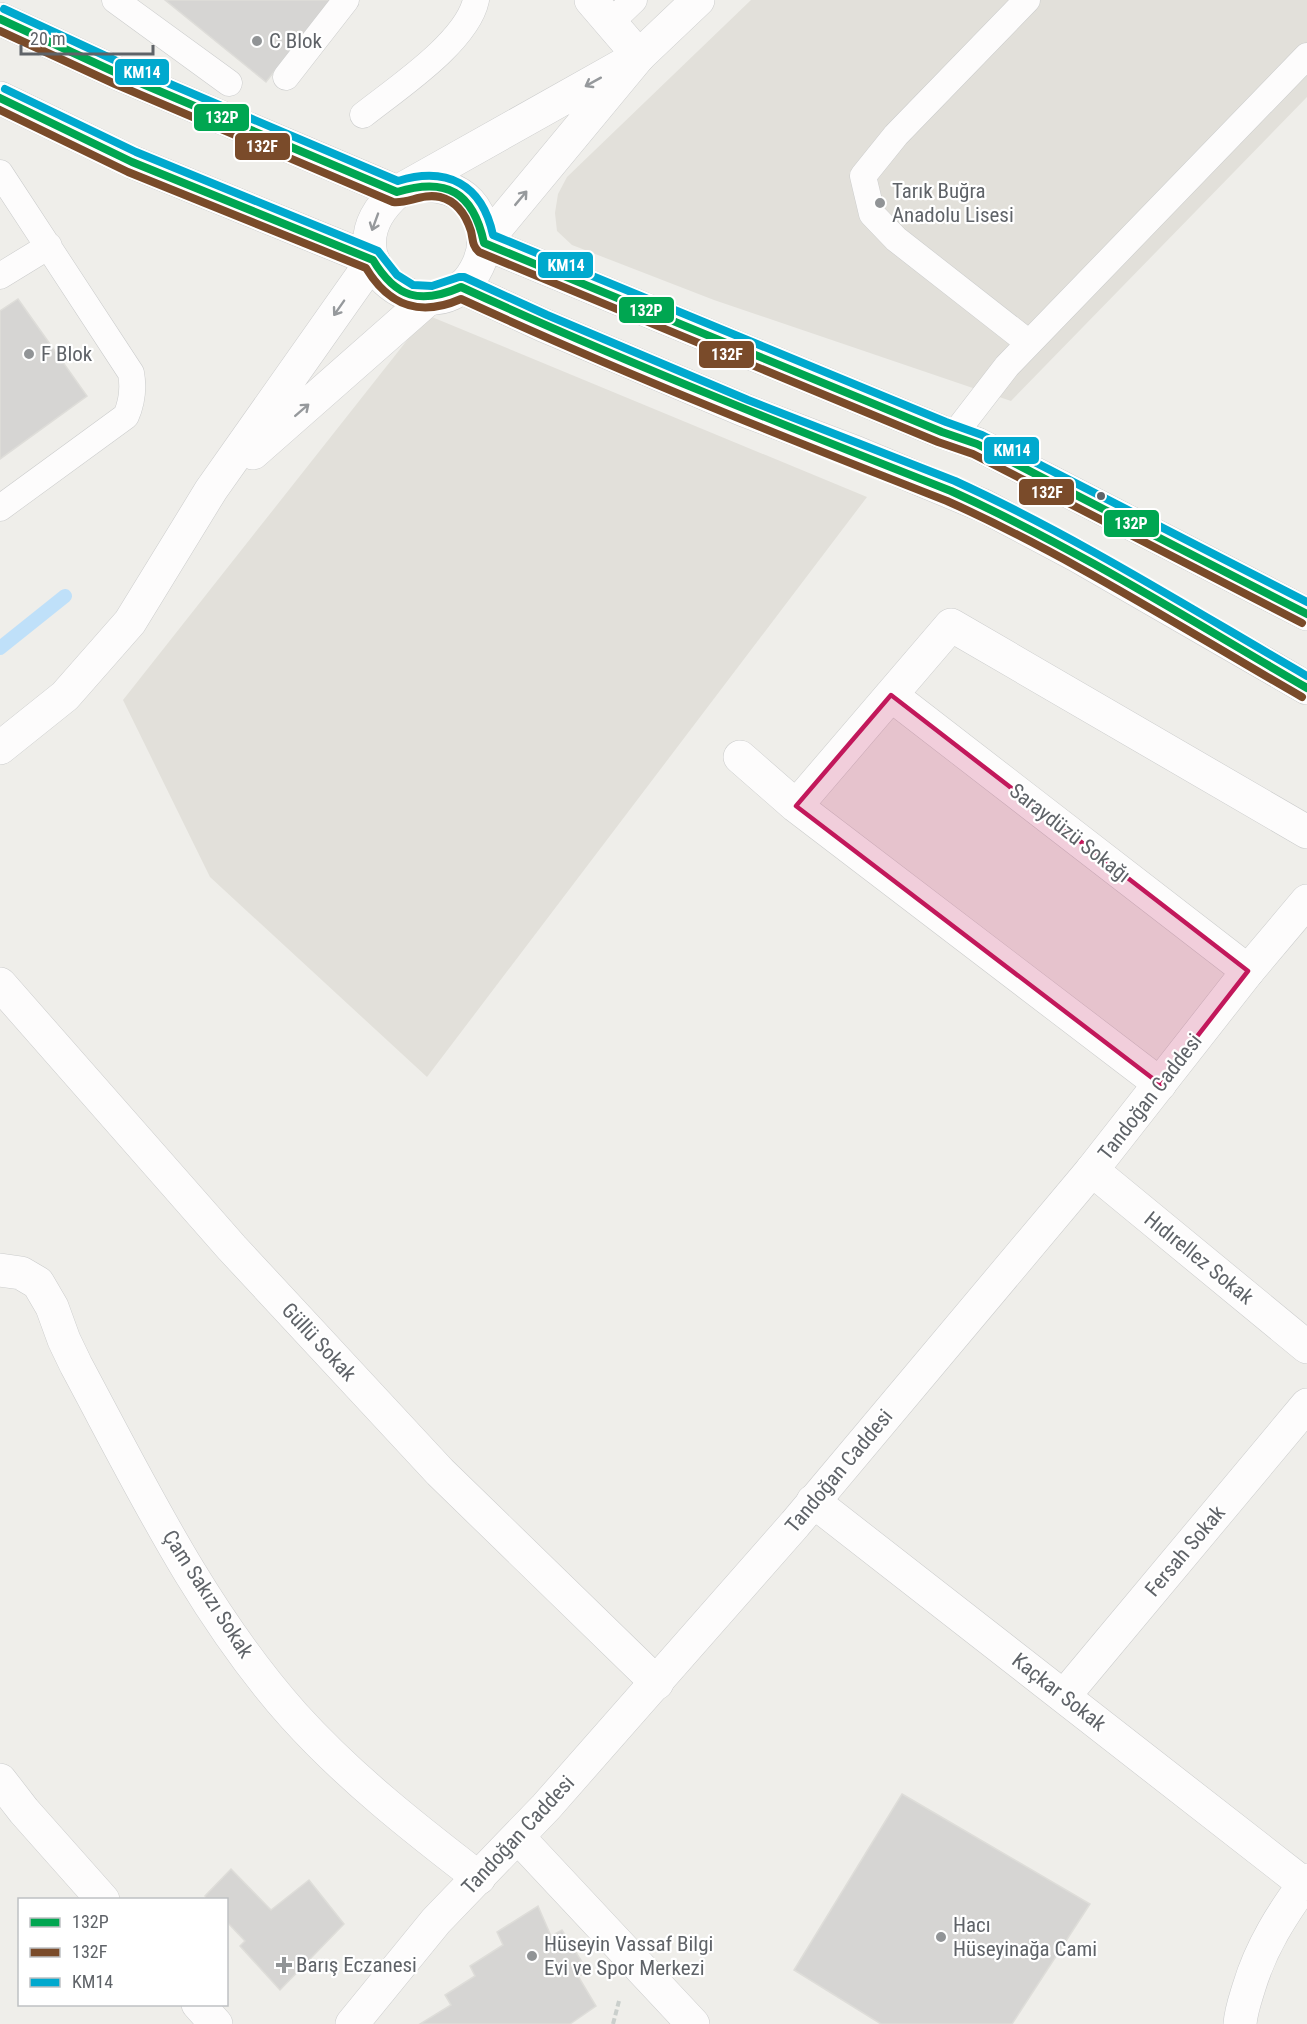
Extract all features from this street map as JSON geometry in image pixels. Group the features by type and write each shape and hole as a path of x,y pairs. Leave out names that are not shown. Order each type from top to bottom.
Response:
{"street":[{"path":"484,243 639,56 698,0"},
{"path":"601,11 639,56"},
{"path":"0,19 119,74 398,192 413,185 431,184 448,188 463,197 474,210 482,226 484,243 481,260 461,287 445,296 428,298 410,296 394,288 382,276 373,260 370,241 373,222 383,205 398,192 639,56"},
{"path":"0,98 132,162 373,260"},
{"path":"484,243 977,444 1305,610"},
{"path":"0,748 65,696 130,622 211,490 373,260"},
{"path":"461,287 543,325 744,410 878,461 984,506 1078,556 1307,688"},
{"path":"211,490 428,298"},
{"path":"796,806 951,625 1307,832"},
{"name":"Saraydüzü Sokağı","path":"891,695 1248,971"},
{"path":"740,757 796,806 1160,1084"},
{"name":"Tandoğan Caddesi","path":"352,2024 436,1921 519,1838 657,1683 813,1501 1092,1170 1248,971 1307,901"},
{"name":"Güllü Sokak","path":"0,984 232,1248 440,1472 657,1683"},
{"name":"Hıdırellez Sokak","path":"1092,1170 1307,1347"},
{"name":"Çam Sakızı Sokak","path":"0,1270 21,1273 39,1283 52,1307 76,1365 185,1564 222,1622 256,1669 294,1716 349,1770 404,1821 478,1878"},
{"name":"Fersah Sokak","path":"1064,1696 1307,1405"},
{"name":"Kaçkar Sokak","path":"813,1501 1305,1882"},
{"path":"0,1780 24,1811 102,1898"},
{"path":"519,1838 693,2024"},
{"path":"1240,2024 1240,2013 1255,1966 1271,1933 1305,1882"},
{"path":"200,2006 216,2024"}],"lane":[{"path":"115,0 230,83"},
{"path":"286,77 346,0"},
{"path":"363,116 447,47 464,29 476,0"},
{"path":"601,11 634,0"},
{"path":"1028,0 896,135 863,176 872,214 896,239 1029,343"},
{"path":"953,435 1007,366 1307,56"},
{"path":"0,173 131,373 133,383 131,405 126,416 0,508"},
{"path":"0,276 49,246"}],"highlighted area":[{"path":"891,695 1248,971 1160,1084 796,806"}],"shaded area":[{"name":"Tarık Buğra Anadolu Lisesi","path":"751,0 1307,0 1307,97 1011,401 714,300 572,245 557,231 555,213 558,194 567,177"},
{"path":"427,315 867,497 427,1077 210,877 123,700"}],"building":[{"name":"C Blok","path":"165,0 330,0 266,82"},
{"name":"F Blok","path":"18,299 87,396 0,459 0,311"},
{"name":"Hacı Hüseyinağa Cami","path":"902,1794 1090,1904 1012,2024 881,2024 794,1970"},
{"path":"231,1869 271,1910 309,1880 344,1924 280,1990 240,1946 245,1941 228,1923 228,1898 206,1898 205,1896"},
{"name":"Hüseyin Vassaf Bilgi Evi ve Spor Merkezi","path":"538,1906 551,1936 562,1930 589,1973 578,1976 596,2006 570,2024 420,2024 451,2005 445,1995 475,1976 470,1966 503,1945 497,1932"}],"waterway":[{"path":"0,648 65,596"}],"transit line":[{"name":"KM14","path":"4,9 123,64 398,181 432,176 460,183 480,203 488,217 493,235 982,435 1307,602"},
{"name":"132P","path":"0,19 119,74 397,192 430,186 444,188 455,193 465,200 473,211 484,243 942,432 977,444 1307,614"},
{"name":"132F","path":"0,31 115,84 393,202 404,202 427,196 446,199 456,205 463,214 471,231 474,245 479,252 938,442 973,454 1302,623"},
{"name":"KM14","path":"5,89 136,152 378,251 397,275 413,285 432,286 464,277 547,315 748,400 955,481 1089,550 1307,676"},
{"name":"132P","path":"0,98 132,162 373,260 382,273 400,290 410,294 433,296 461,287 643,367 951,491 1087,560 1307,688"},
{"name":"132F","path":"0,110 128,172 366,268 385,291 395,299 407,304 432,307 461,299 702,403 947,501 1038,545 1127,594 1302,697"}],"place":[{"name":"C Blok","path":"257,41"},
{"name":"Tarık Buğra Anadolu Lisesi","path":"880,203"},
{"name":"F Blok","path":"29,354"},
{"name":"Hacı Hüseyinağa Cami","path":"941,1937"},
{"name":"Hüseyin Vassaf Bilgi Evi ve Spor Merkezi","path":"532,1956"},
{"name":"Barış Eczanesi","path":"284,1965"}]}
